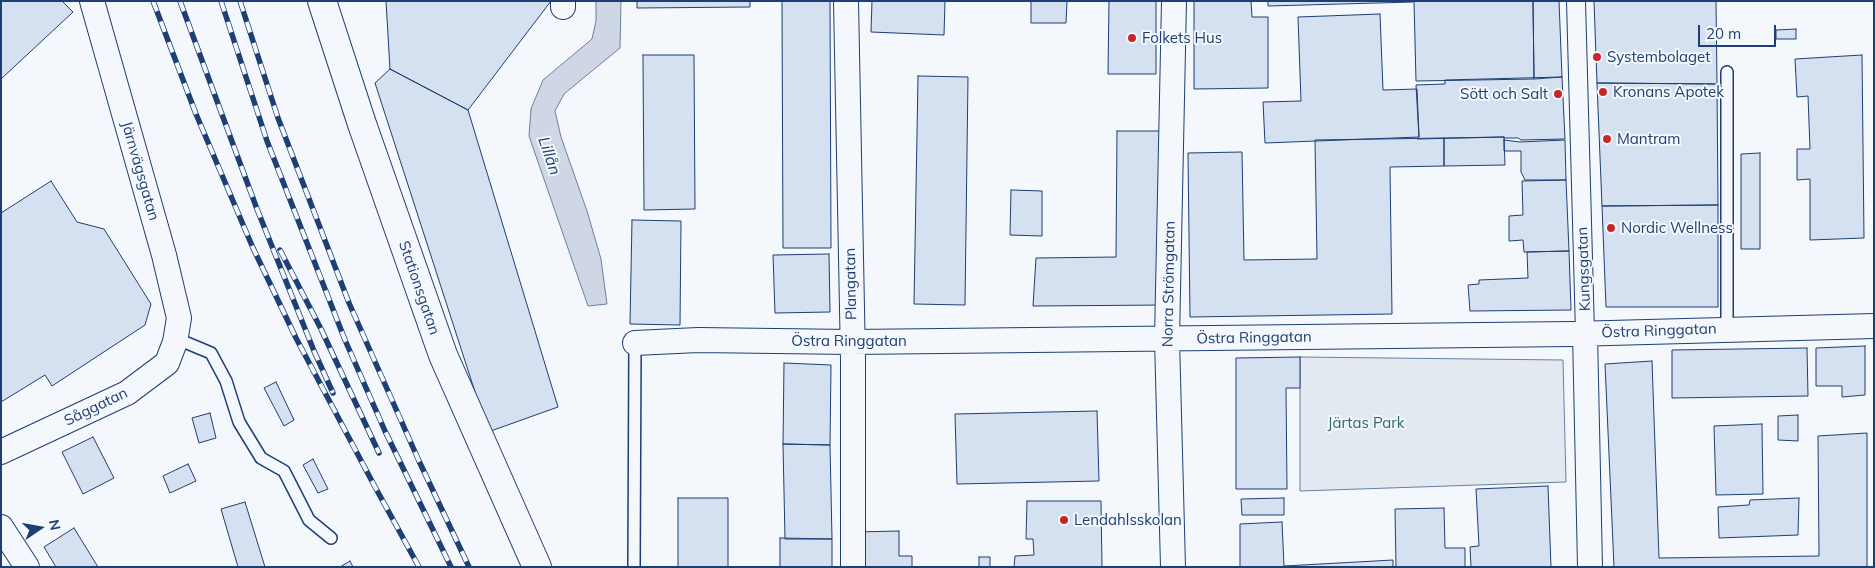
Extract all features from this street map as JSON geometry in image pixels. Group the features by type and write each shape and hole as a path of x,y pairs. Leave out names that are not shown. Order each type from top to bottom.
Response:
{"street":[{"name":"Järnvägsgatan","path":"92,1 164,255 179,318 175,340"},
{"name":"Stationsgatan","path":"322,1 362,124 443,355 537,567"},
{"name":"Plangatan","path":"846,1 853,360 852,567"},
{"name":"Norra Strömgatan","path":"1174,1 1167,339 1174,567"},
{"name":"Kungsgatan","path":"1576,1 1590,567"},
{"name":"Östra Ringgatan","path":"635,343 698,340 852,342 1167,339 1585,333 1874,326"},
{"name":"Såggatan","path":"1,452 127,393 167,363 175,340"},
{"path":"1,527 27,567"}],"lane":[{"path":"1727,72 1727,329"},
{"path":"175,340 211,353 226,381 239,422 262,458 284,471 309,520 331,538"},
{"path":"634,567 635,343"}],"green space":[{"name":"Järtas Park","path":"1300,357 1563,360 1566,482 1300,491"}],"water":[{"name":"Lillån","path":"596,1 621,1 620,48 564,94 555,111 561,137 587,211 601,259 607,304 588,306 529,136 531,109 543,80 592,39 596,21"}],"building":[{"path":"1,1 62,1 73,12 1,79"},
{"path":"386,1 551,1 468,110 390,69"},
{"path":"637,1 750,1 750,7 637,8"},
{"path":"782,1 830,1 831,248 783,248"},
{"path":"872,1 945,1 944,35 871,32"},
{"path":"1031,1 1067,1 1066,23 1031,23"},
{"name":"Folkets Hus","path":"1109,1 1156,1 1156,74 1108,74"},
{"path":"1194,1 1251,1 1252,17 1268,17 1268,88 1194,89"},
{"path":"1268,1 1413,1 1413,2 1268,6"},
{"path":"1414,1 1533,1 1534,79 1416,81"},
{"path":"1533,1 1559,1 1562,77 1534,79"},
{"path":"1594,1 1716,1 1717,84 1597,83"},
{"path":"1380,14 1383,90 1417,89 1419,137 1265,143 1263,102 1301,101 1298,17"},
{"path":"1796,29 1796,39 1776,39 1776,30"},
{"path":"643,55 694,55 695,209 644,210"},
{"path":"1862,55 1864,238 1810,240 1810,179 1797,180 1797,149 1810,149 1808,96 1797,97 1795,59"},
{"path":"390,69 468,110 558,407 488,432 375,83"},
{"path":"918,76 968,77 965,305 914,304"},
{"path":"1562,77 1565,139 1521,140 1504,137 1417,139 1419,137 1416,85 1445,84 1445,80"},
{"path":"1597,83 1717,84 1718,205 1602,206"},
{"path":"1117,131 1165,131 1167,305 1033,306 1036,258 1116,257"},
{"path":"1504,137 1505,165 1444,166 1444,138"},
{"path":"1444,138 1444,166 1390,167 1392,314 1190,317 1188,153 1242,152 1244,260 1317,259 1315,140"},
{"path":"1504,140 1520,142 1565,140 1566,180 1525,180 1521,172 1521,151 1504,151"},
{"path":"1760,153 1760,249 1741,249 1741,154"},
{"path":"1566,180 1569,251 1524,252 1523,240 1509,241 1509,216 1523,215 1522,181"},
{"path":"51,181 77,222 104,229 151,304 145,325 52,386 45,375 1,402 1,213"},
{"path":"1011,190 1042,191 1042,236 1010,235"},
{"path":"1718,205 1718,307 1606,307 1602,206"},
{"path":"632,220 681,221 680,325 630,324"},
{"path":"1569,251 1571,310 1470,311 1468,285 1479,284 1479,280 1528,278 1527,252"},
{"path":"829,254 830,312 775,313 773,255"},
{"path":"1865,346 1865,395 1842,397 1842,386 1816,386 1816,348"},
{"path":"1807,348 1808,396 1672,398 1672,350"},
{"path":"1300,357 1300,388 1286,388 1287,489 1236,489 1236,358"},
{"path":"1652,361 1659,558 1819,556 1818,436 1867,433 1867,567 1614,567 1605,364"},
{"path":"784,363 831,365 830,445 783,444"},
{"path":"276,382 294,420 284,426 264,388"},
{"path":"1097,411 1099,481 957,484 955,414"},
{"path":"210,413 216,438 199,443 192,418"},
{"path":"1798,415 1798,441 1778,440 1778,416"},
{"path":"1762,424 1763,494 1716,495 1714,426"},
{"path":"93,437 114,478 83,494 62,452"},
{"path":"783,444 830,445 832,539 785,539"},
{"path":"313,459 328,489 318,493 303,465"},
{"path":"188,464 196,481 170,493 163,476"},
{"path":"1548,486 1551,567 1471,567 1470,547 1479,546 1476,489"},
{"path":"678,498 728,498 728,567 678,567"},
{"path":"1284,498 1284,515 1242,515 1241,499"},
{"path":"1799,498 1798,535 1719,538 1718,507 1749,505 1750,500"},
{"name":"Lendahlsskolan","path":"1027,501 1101,501 1102,567 1014,567 1015,556 1034,555 1033,539 1026,539"},
{"path":"245,502 265,567 238,567 221,509"},
{"path":"1444,508 1445,548 1465,548 1465,567 1396,567 1395,509"},
{"path":"1282,522 1284,566 1393,560 1393,567 1240,567 1240,524"},
{"path":"74,528 98,567 56,567 44,547"},
{"path":"899,531 899,556 912,556 912,567 855,567 854,532"},
{"path":"780,538 832,539 832,567 780,567"},
{"path":"979,557 990,557 990,567 979,567"},
{"path":"350,561 353,567 340,567"}],"railway":[{"path":"153,1 196,114 253,248 296,338 419,567"},
{"path":"180,1 257,209 314,351 333,393"},
{"path":"221,1 267,141 345,340 385,431 451,567"},
{"path":"240,1 278,118 349,303 419,461 469,567"},
{"path":"280,250 321,329 379,453"}],"place":[{"name":"Folkets Hus","path":"1132,38"},
{"name":"Systembolaget","path":"1597,57"},
{"name":"Kronans Apotek","path":"1603,92"},
{"name":"Sött och Salt","path":"1558,94"},
{"name":"Mantram","path":"1607,139"},
{"name":"Nordic Wellness","path":"1611,228"},
{"name":"Lendahlsskolan","path":"1064,520"}]}
